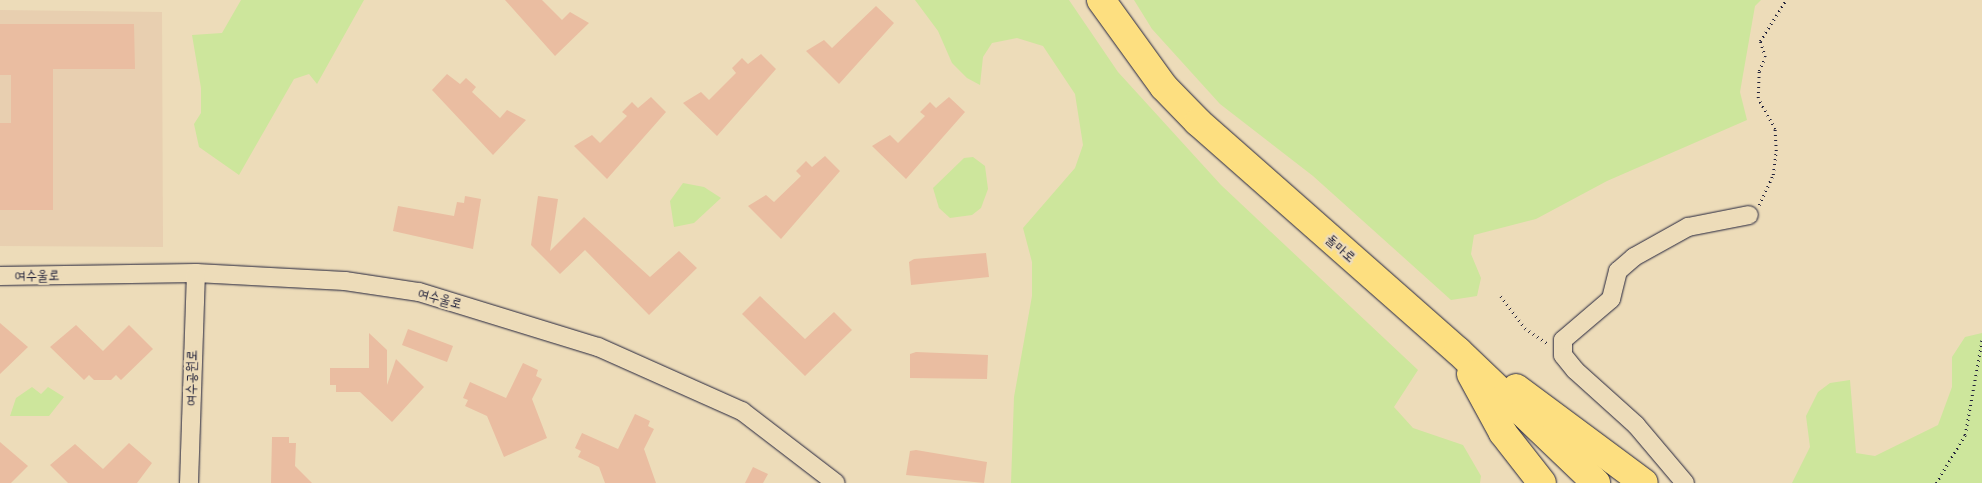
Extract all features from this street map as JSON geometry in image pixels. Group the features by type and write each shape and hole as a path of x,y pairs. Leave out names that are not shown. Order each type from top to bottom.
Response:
{"main road":[{"name":"돌마로","path":"1101,0 1159,80 1198,122 1458,351 1596,483"},
{"path":"1458,351 1503,433 1542,483"},
{"path":"1458,351 1530,398 1644,483"}],"street":[{"path":"1685,483 1636,424 1563,355 1563,340 1611,299 1618,271 1634,257 1688,227 1749,215"},
{"name":"여수울로","path":"0,276 196,274 345,281 420,292 598,346 742,411 836,483"},
{"name":"여수공원로","path":"189,483 196,274"}],"path":[{"path":"1749,215 1762,202 1776,151 1775,129 1758,98 1759,71 1765,57 1760,41 1786,0"},
{"path":"1501,296 1525,328 1563,355"},
{"path":"1936,483 1965,435 1982,340"}],"shaded area":[{"path":"0,10 162,12 163,247 0,246"}],"green space":[{"path":"241,0 364,0 317,84 309,74 294,79 239,175 199,147 194,124 201,113 201,88 192,35 222,33"},
{"path":"915,0 1069,0 1118,72 1221,185 1418,370 1394,407 1413,428 1463,445 1481,476 1480,483 1011,483 1014,397 1032,296 1032,262 1023,228 1075,168 1083,145 1075,94 1043,46 1017,38 992,43 983,57 980,85 967,78 952,63 938,31"},
{"path":"1134,0 1761,0 1755,6 1740,92 1747,120 1607,181 1536,219 1474,235 1471,254 1481,278 1477,296 1451,300 1313,176 1220,104 1152,29"},
{"path":"973,157 985,166 988,189 981,208 972,215 950,218 939,208 933,188 964,158"},
{"path":"683,183 704,187 721,198 694,223 674,227 670,201"},
{"path":"1982,333 1982,483 1792,483 1810,447 1806,416 1818,392 1830,383 1850,380 1856,453 1875,456 1938,425 1952,387 1952,357 1965,337"},
{"path":"32,387 41,394 48,387 64,397 49,416 10,416 16,398"}],"building":[{"path":"505,0 542,0 562,20 570,12 589,23 555,56"},
{"path":"876,6 894,23 839,84 806,51 824,40 832,48"},
{"path":"0,24 134,24 135,69 53,69 53,210 0,210 0,123 11,123 11,75 0,75"},
{"path":"761,54 776,69 717,136 683,103 701,92 709,100 736,73 732,68 742,58 748,64"},
{"path":"447,74 460,84 466,78 476,87 472,92 500,118 507,110 526,120 493,155 432,90"},
{"path":"651,97 666,112 607,179 574,146 592,135 600,143 627,116 622,112 632,102 638,108"},
{"path":"949,97 965,112 906,179 872,146 890,135 898,143 925,116 920,112 930,102 936,108"},
{"path":"825,156 840,171 781,239 748,206 766,195 774,202 801,176 796,171 806,161 812,167"},
{"path":"465,196 481,199 473,249 393,231 398,206 454,216 457,202 464,203"},
{"path":"538,196 558,199 550,251 584,217 650,277 679,251 697,268 649,315 585,250 560,274 531,245"},
{"path":"986,253 989,277 911,285 909,262 914,259"},
{"path":"760,296 805,339 834,312 852,330 805,376 742,314"},
{"path":"0,323 28,347 0,374"},
{"path":"76,325 103,351 129,325 153,349 121,380 116,375 111,380 94,380 89,375 84,380 50,347"},
{"path":"408,329 453,346 447,362 402,345"},
{"path":"369,333 387,350 387,385 396,359 424,387 392,422 360,392 336,392 336,385 330,385 330,368 369,368"},
{"path":"916,352 988,355 987,379 910,378 910,354"},
{"path":"523,363 538,370 536,376 542,379 532,399 547,438 504,457 487,416 465,406 468,400 463,398 470,382 506,398"},
{"path":"635,414 650,421 648,426 654,429 644,449 656,483 605,483 599,467 578,457 581,451 575,448 582,433 618,449"},
{"path":"272,437 289,437 289,443 296,443 295,466 312,483 271,483"},
{"path":"0,442 28,466 11,483 0,483"},
{"path":"129,443 152,463 137,483 68,483 50,465 75,444 103,469"},
{"path":"916,450 987,462 984,483 906,475 910,451"},
{"path":"753,467 768,474 763,483 745,483"}]}
